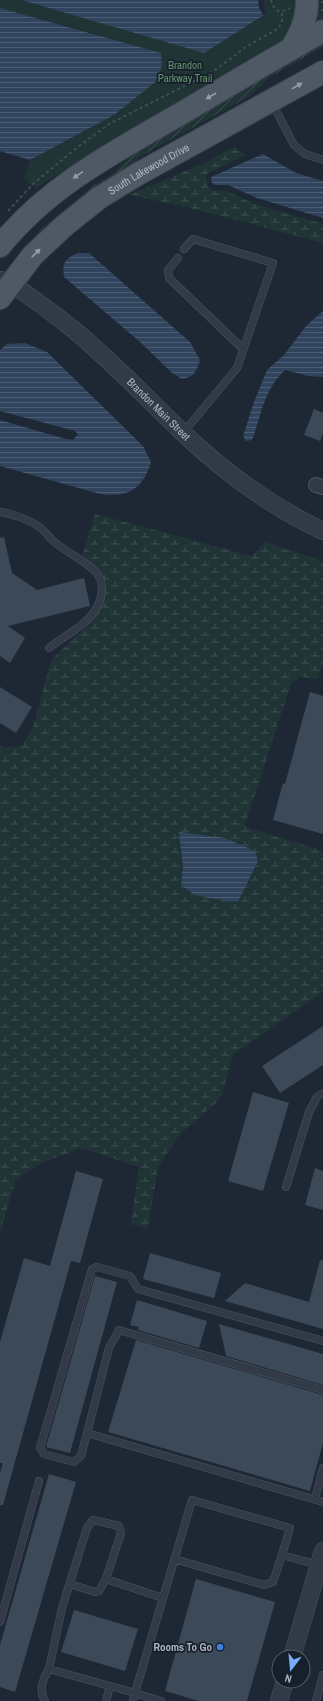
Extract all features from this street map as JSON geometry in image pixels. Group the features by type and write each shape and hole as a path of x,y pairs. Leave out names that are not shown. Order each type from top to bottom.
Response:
{"main road":[{"path":"291,49 302,30 305,19 299,2"},
{"path":"0,246 40,205 83,171 323,31"},
{"name":"South Lakewood Drive","path":"3,282 64,226 99,198 138,174 323,72"}],"street":[{"name":"Brandon Main Street","path":"3,282 74,330 99,351 183,433 214,460 280,507 323,531"},
{"path":"295,1649 318,1584 321,1558"},
{"path":"279,1701 283,1689"}],"lane":[{"path":"271,100 294,145 305,154 323,159"},
{"path":"183,433 237,368 273,263 193,239 184,249"},
{"path":"178,258 168,270 169,278 243,349"},
{"path":"0,512 8,513 30,522 42,530 53,542 95,571 102,583 102,595 98,608 95,612 79,627 65,635 49,648"},
{"path":"286,1187 309,1112 317,1097 323,1093"},
{"path":"323,1341 138,1288 130,1276 97,1267 92,1269 40,1448 44,1454 74,1462 81,1456 109,1348 118,1330 323,1390"},
{"path":"87,1433 323,1502"},
{"path":"315,1499 323,1468"},
{"path":"0,1622 40,1481"},
{"path":"132,1701 135,1693 174,1559 192,1500 290,1528 273,1582 264,1585 174,1559"},
{"path":"45,1701 41,1689 49,1669 62,1608 87,1528 93,1520 119,1526 121,1533 106,1579 99,1591 95,1592 70,1584"},
{"path":"282,1555 321,1558"},
{"path":"106,1579 163,1598"},
{"path":"49,1669 161,1701"},
{"path":"316,1701 323,1675"},
{"path":"106,1701 110,1686"}],"path":[{"path":"271,0 274,8 282,11 299,2"},
{"path":"5,214 32,184 109,124 212,72 244,48 279,28 282,20 282,11"}],"green space":[{"name":"Brandon Parkway Trail","path":"0,0 21,0 73,15 212,0 300,0 286,40 127,132 36,188 24,179 30,160 114,115 157,80 162,65 93,33 0,8"},
{"path":"314,0 323,0 323,17 315,22"},
{"path":"323,36 323,47 270,77 250,96 139,157 127,169 26,248 41,229 93,186 112,174 135,152 246,89 266,70"},
{"path":"233,147 246,155 208,173 206,177 208,187 214,191 227,191 255,204 323,224 323,243 183,206 129,195 207,162"},
{"path":"95,514 252,556 265,542 323,561 323,663 318,679 299,676 297,680 293,681 291,684 245,825 249,828 323,851 323,992 234,1054 222,1095 216,1103 179,1135 158,1167 148,1229 131,1224 139,1167 82,1148 42,1163 16,1179 0,1233 0,745 4,748 22,745 33,727 51,660 88,625 97,606 104,581 82,557","holes":["180,850 238,902 195,895 181,885 183,867"]}],"water":[{"path":"21,0 264,0 267,13 204,53"},
{"path":"0,8 161,53 162,65 158,80 114,115 30,160 0,151"},
{"path":"263,154 296,173 323,181 323,218 257,198 228,185 216,185 212,183 211,177"},
{"path":"78,253 89,253 190,342 200,360 198,367 192,375 182,379 171,372 140,342 64,277 65,262 67,259"},
{"path":"323,311 323,377 308,376 285,370 272,386 264,403 252,440 246,441 243,436 254,402 267,370 284,355 306,326"},
{"path":"25,343 47,352 143,446 151,462 144,479 133,490 119,494 100,494 0,466 0,420 66,439 73,440 78,434 75,431 0,411 0,350 7,344"},
{"path":"179,832 225,838 255,851 258,861 238,902 195,895 181,885 183,867"}],"pier":[{"path":"258,0 264,0 267,13 263,15 259,8"}],"building":[{"path":"314,409 323,413 323,433 320,441 304,435"},
{"path":"4,537 12,573 37,590 84,578 90,606 8,626 25,638 10,663 0,656 0,538"},
{"path":"0,687 32,707 16,733 0,723"},
{"path":"310,692 323,696 323,834 273,820 283,783 285,784"},
{"path":"323,1026 323,1065 280,1093 262,1066"},
{"path":"253,1092 289,1103 263,1191 228,1181"},
{"path":"315,1168 323,1171 323,1210 305,1205"},
{"path":"76,1171 103,1179 80,1263 71,1261 3,1505 0,1505 0,1473 3,1463 0,1463 0,1342 24,1258 50,1266"},
{"path":"150,1253 221,1273 214,1298 143,1279"},
{"path":"320,1260 323,1260 323,1329 225,1301 245,1283 309,1302"},
{"path":"95,1276 117,1282 70,1453 46,1447"},
{"path":"137,1300 207,1321 199,1348 138,1330 139,1327 130,1325"},
{"path":"219,1324 323,1354 323,1385 226,1356"},
{"path":"136,1340 323,1395 323,1443 310,1491 108,1432"},
{"path":"49,1474 76,1482 15,1692 0,1687 0,1645"},
{"name":"Rooms To Go","path":"196,1579 275,1602 247,1701 199,1701 165,1691"},
{"path":"74,1610 138,1629 125,1671 61,1652"}],"place":[{"name":"Rooms To Go","path":"220,1647"}]}
